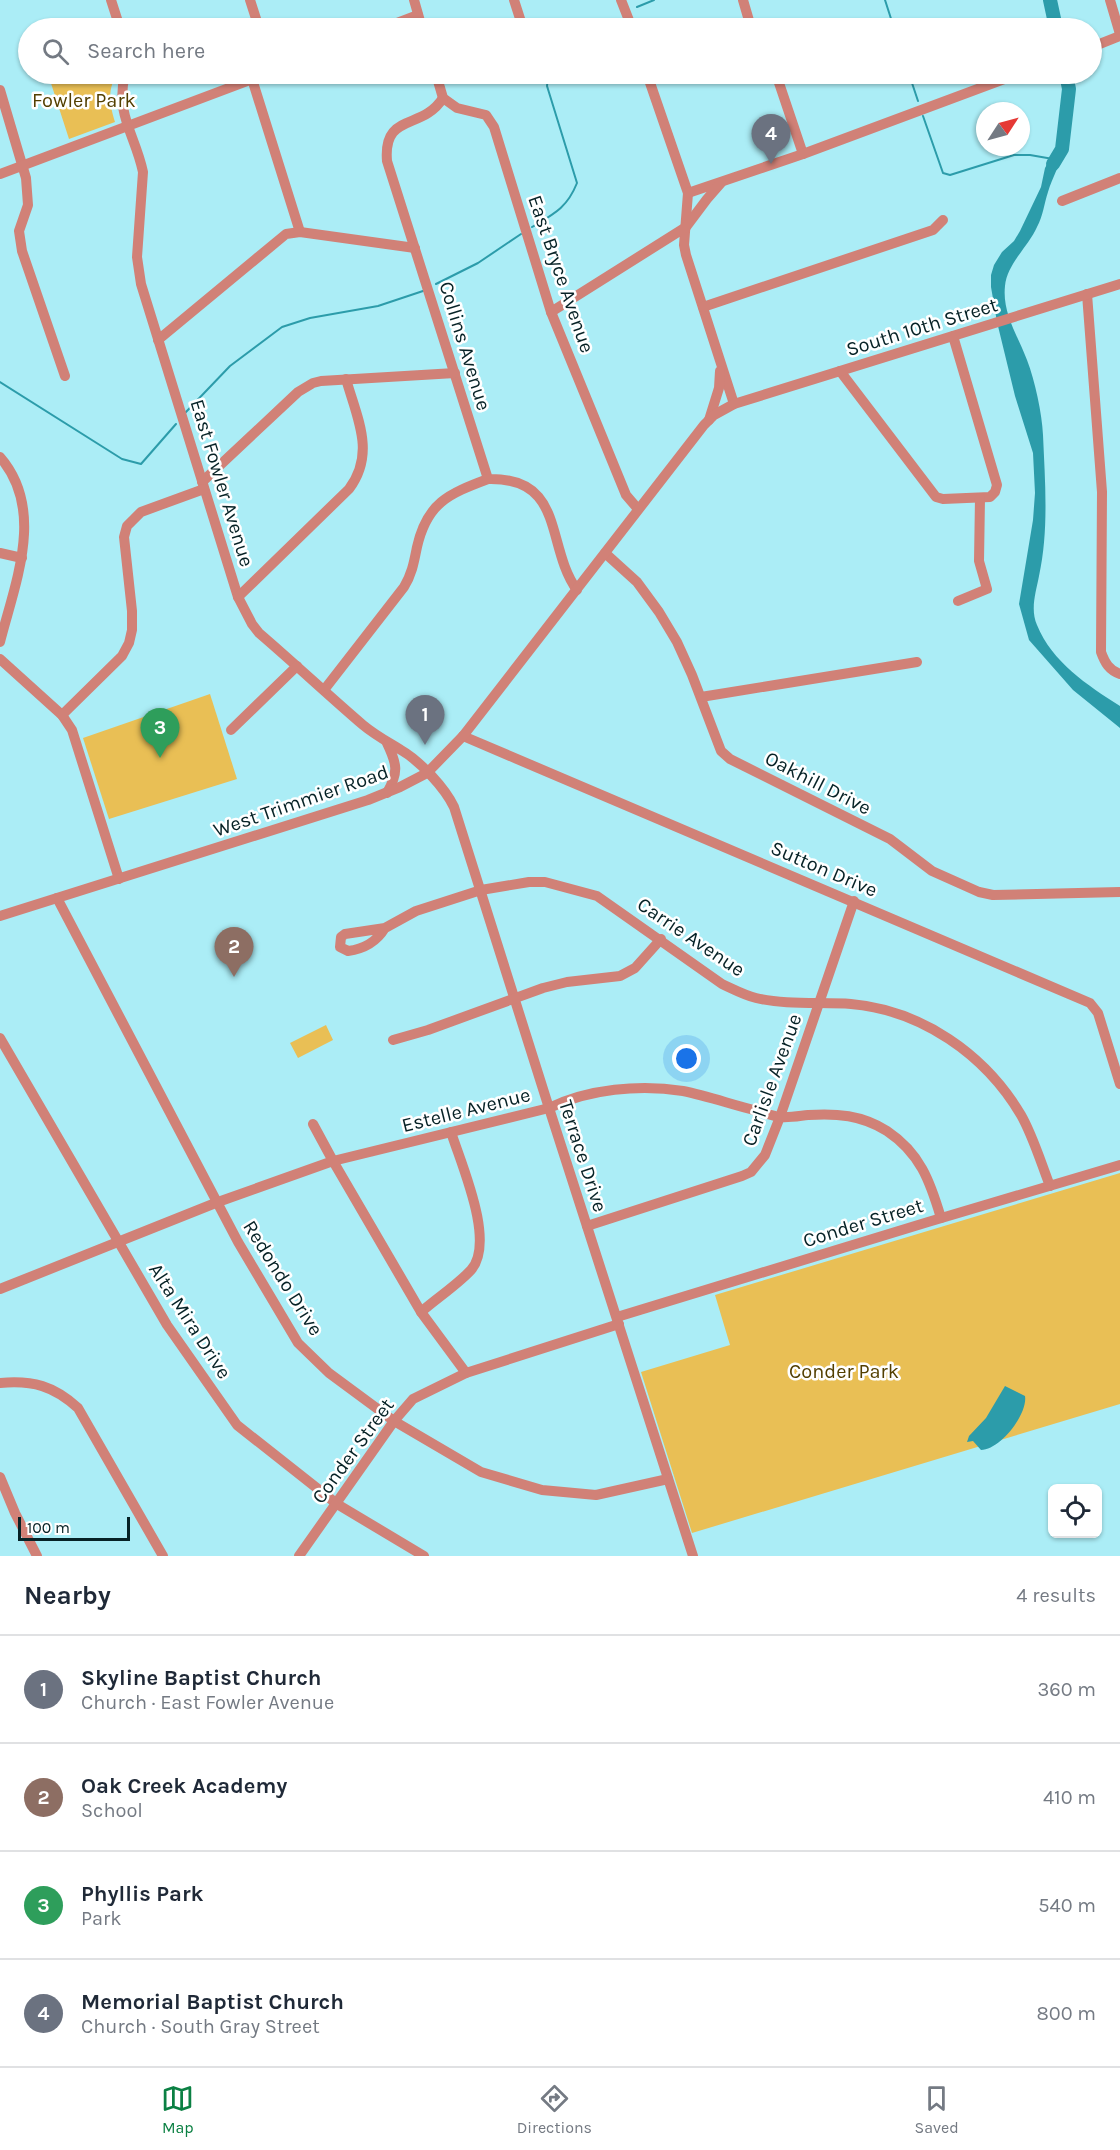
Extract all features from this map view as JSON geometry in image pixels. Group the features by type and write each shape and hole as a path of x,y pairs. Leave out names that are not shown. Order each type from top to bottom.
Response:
{"street":[{"path":"111,0 117,18"},
{"path":"250,0 256,18"},
{"path":"414,0 419,18"},
{"path":"514,0 520,18"},
{"path":"621,0 628,18"},
{"path":"743,0 748,18"},
{"path":"1102,43 1120,35 1110,0"},
{"path":"410,18 418,15"},
{"name":"East Fowler Avenue","path":"123,84 121,100 142,172 138,272 238,597 259,633 364,726 386,743 403,751 427,773"},
{"path":"0,174 239,84"},
{"path":"254,84 300,232"},
{"path":"439,84 443,98"},
{"path":"650,84 688,193 684,245 686,255 734,404"},
{"path":"779,84 803,154"},
{"path":"688,193 803,154 991,84"},
{"path":"0,90 23,165 28,192 28,205 19,231 22,251 65,376"},
{"name":"Collins Avenue","path":"443,98 427,114 394,130 387,143 387,160 488,479"},
{"name":"East Bryce Avenue","path":"443,98 457,108 486,115 494,127 551,312 626,495 638,509"},
{"path":"1062,201 1120,178"},
{"path":"551,312 686,227 724,181"},
{"path":"702,307 933,230 943,220"},
{"path":"158,340 286,234 300,232 415,248"},
{"name":"South 10th Street","path":"734,404 1120,284"},
{"path":"1088,294 1102,492 1101,652 1113,672 1120,674"},
{"path":"840,371 936,497 943,499 990,497 997,485 953,336"},
{"path":"709,420 719,388 718,356"},
{"path":"62,715 122,656 129,643 132,630 132,610 124,537 127,526 141,512 203,485 298,392 313,383 455,373"},
{"path":"238,597 357,479 364,455 364,442 346,379"},
{"name":"West Trimmier Road","path":"0,916 387,793 427,773 463,736 709,420 734,404"},
{"path":"0,458 15,479 23,502 26,522 22,558 0,642"},
{"path":"324,690 412,574 421,531 430,512 453,493 488,479 524,486 539,497 546,506 567,571 577,590"},
{"path":"958,601 987,589 979,561 980,498"},
{"path":"0,553 22,558"},
{"name":"Oakhill Drive","path":"605,553 637,582 658,610 676,642 721,751 730,759 890,839 932,871 979,892 993,895 1120,892"},
{"path":"0,659 62,715 72,730 119,879"},
{"path":"701,698 917,662"},
{"path":"231,730 297,666"},
{"name":"Sutton Drive","path":"463,736 1090,1003 1098,1013 1120,1082"},
{"path":"386,743 395,760 396,769 395,778 387,793"},
{"name":"Terrace Drive","path":"427,773 449,796 454,807 693,1556"},
{"name":"Carrie Avenue","path":"385,928 416,911 481,891 529,882 545,882 597,896 612,904 722,984 736,990 767,1000 854,1004 888,1011 929,1027 949,1038 969,1053 1005,1091 1021,1116 1050,1186"},
{"name":"Redondo Drive","path":"57,898 238,1242 298,1343 329,1373 394,1421 481,1472 542,1490 596,1495 668,1479"},
{"name":"Carlisle Avenue","path":"587,1226 751,1172 765,1155 854,901"},
{"path":"393,1040 428,1030 515,997 567,982 620,976 641,962 661,939"},
{"name":"Alta Mira Drive","path":"0,1038 167,1325 237,1425 337,1504 424,1556"},
{"name":"Estelle Avenue","path":"0,1288 218,1202 333,1161 549,1108 566,1100 590,1094 644,1089 682,1091 780,1117 841,1114 863,1119 885,1130 907,1148 930,1182 941,1218"},
{"path":"313,1124 421,1312 466,1373"},
{"path":"421,1312 472,1268 482,1246 480,1222 451,1132"},
{"name":"Conder Street","path":"299,1556 394,1421 413,1400 466,1373 618,1321 941,1218 1120,1166"},
{"path":"0,1383 40,1384 62,1393 78,1408 163,1556"},
{"path":"0,1477 37,1556"}],"green space":[{"name":"Fowler Park","path":"51,84 112,84 111,103 115,122 69,139"},
{"path":"210,694 237,779 109,819 83,738"},
{"path":"326,1025 333,1040 298,1058 290,1043"},
{"name":"Conder Park","path":"1120,1173 1120,1404 692,1533 641,1372 730,1345 715,1295"}],"water":[{"path":"1062,149 1039,223 1010,270 1005,286 1008,315 1030,368 1038,397 1042,426 1045,524 1034,613 1044,638 1061,661 1083,681 1120,706 1120,728 1073,690 1029,640 1019,604 1033,520 1035,493 1033,453 1015,396 997,322 991,275 1002,252 1014,241 1020,231 1041,187 1045,168 1052,155"},
{"path":"1005,1386 1025,1396 1022,1412 1004,1438 981,1450 973,1441 967,1442 969,1436 986,1418"}],"waterway":[{"path":"637,7 654,0"},
{"path":"885,0 891,18"},
{"path":"1050,0 1054,18"},
{"path":"532,227 564,204 577,183 547,84"},
{"path":"912,84 918,101"},
{"path":"1053,164 1062,149 1068,84"},
{"path":"923,116 943,173 950,175 1014,155 1053,159"},
{"path":"436,284 478,263 521,234"},
{"path":"185,413 230,366 282,327 310,318 378,306 423,291"},
{"path":"0,382 122,459 141,464 176,424"}],"place":[{"name":"Memorial Baptist Church","path":"771,164"},
{"name":"Skyline Baptist Church","path":"425,745"},
{"name":"Phyllis Park","path":"160,758"},
{"name":"Oak Creek Academy","path":"234,977"}]}
